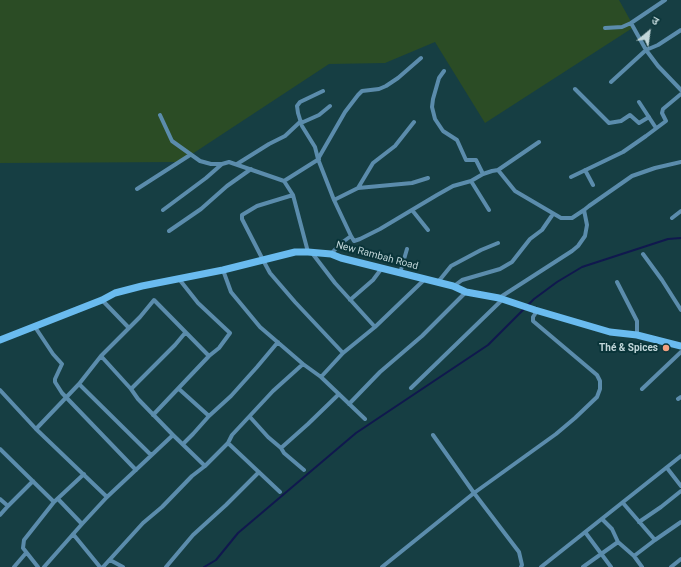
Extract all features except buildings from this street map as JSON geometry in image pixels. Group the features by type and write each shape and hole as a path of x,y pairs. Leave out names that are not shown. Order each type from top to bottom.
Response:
{"street":[{"path":"605,28 622,27 631,24 665,0"},
{"path":"631,24 646,50 658,66 681,90"},
{"path":"611,82 646,50 658,45 681,30"},
{"path":"284,181 318,159 345,112 362,91 378,89 386,86 398,78 421,58"},
{"path":"444,71 436,85 432,98 432,107 435,119 442,131 457,140 466,160 476,160 483,174"},
{"path":"575,89 609,123 621,121 630,116 639,123 649,117"},
{"path":"322,91 298,103 298,113 314,147 334,200 354,241 360,240 448,189 471,181 483,174 498,170 539,142"},
{"path":"571,177 623,152 666,121 662,112 663,109 681,94"},
{"path":"639,102 656,128"},
{"path":"237,164 285,136 301,122 319,115 330,106"},
{"path":"160,115 172,141 190,155 204,163 222,164 229,162 284,181 293,195 310,252 325,272 375,327"},
{"path":"358,188 373,163 395,146 414,122"},
{"path":"137,189 190,155"},
{"path":"498,170 516,191 552,214 561,218 572,218 632,176 655,168 681,162"},
{"path":"163,210 206,178 222,164"},
{"path":"169,231 201,209 227,186 251,169"},
{"path":"585,170 593,185"},
{"path":"334,200 358,188 412,183 428,178"},
{"path":"471,181 489,210"},
{"path":"293,195 257,206 242,215 242,219 270,273 343,353"},
{"path":"412,210 428,230"},
{"path":"410,388 504,300 578,246 585,236 587,225 584,210"},
{"path":"672,218 681,211"},
{"path":"453,286 462,280 500,269 512,262 530,239 542,230 552,214"},
{"path":"331,254 340,244 351,236"},
{"path":"438,283 451,266 498,243"},
{"path":"400,273 407,249"},
{"name":"New Rambah Road","path":"0,340 102,300 115,293 178,278 223,270 295,252 310,252 331,254 341,258 453,286 466,292 504,300 536,311 610,332 637,334 681,346"},
{"path":"643,254 681,310"},
{"path":"350,300 374,280 382,268"},
{"path":"223,270 231,292 260,327 303,364 321,377 365,419"},
{"path":"153,415 179,389 208,356 219,348 230,333 198,303 178,278"},
{"path":"321,377 343,353 375,327 425,279"},
{"path":"617,282 637,321 637,334"},
{"path":"349,404 380,372 422,336 466,292"},
{"path":"102,300 128,328"},
{"path":"36,429 79,384 101,356 140,317 154,300 208,356"},
{"path":"382,567 474,493 556,434 597,397 600,389 600,381 597,375 534,321 533,317 536,311"},
{"path":"35,327 53,354 62,364 55,382 62,393 136,470"},
{"path":"131,389 185,333"},
{"path":"183,444 236,390 278,342"},
{"path":"642,389 681,352"},
{"path":"101,356 153,415 205,466"},
{"path":"73,534 101,567 110,560 143,523 162,507 192,476 205,466 228,443 232,435 273,391 303,364"},
{"path":"79,384 151,455"},
{"path":"179,389 209,416"},
{"path":"0,390 36,429 107,497"},
{"path":"281,448 338,394"},
{"path":"250,417 268,437 281,448 284,453 304,470"},
{"path":"44,567 107,497 173,435"},
{"path":"434,435 474,493 519,552 522,565 521,567"},
{"path":"228,443 280,492"},
{"path":"0,449 54,502"},
{"path":"541,567 681,456"},
{"path":"667,468 681,486"},
{"path":"166,567 193,535 259,472"},
{"path":"38,567 22,548 24,540 54,502 84,474"},
{"path":"0,515 33,481"},
{"path":"639,522 681,491"},
{"path":"0,499 8,506"},
{"path":"58,499 82,524"},
{"path":"623,503 655,540"},
{"path":"602,519 612,529 618,542 634,556 642,567"},
{"path":"634,556 681,522"},
{"path":"586,532 611,567"},
{"path":"583,567 618,542"},
{"path":"14,567 26,553"},
{"path":"671,567 681,559"},
{"path":"110,560 123,567"}],"green space":[{"path":"0,0 619,0 634,27 485,123 435,42 385,63 329,64 180,162 0,163"}],"waterway":[{"path":"527,306 557,282 582,267 668,239 681,238"},
{"path":"204,567 216,560 238,533 356,433 488,345 524,309"}],"place":[{"name":"Thé & Spices","path":"666,348"}]}
